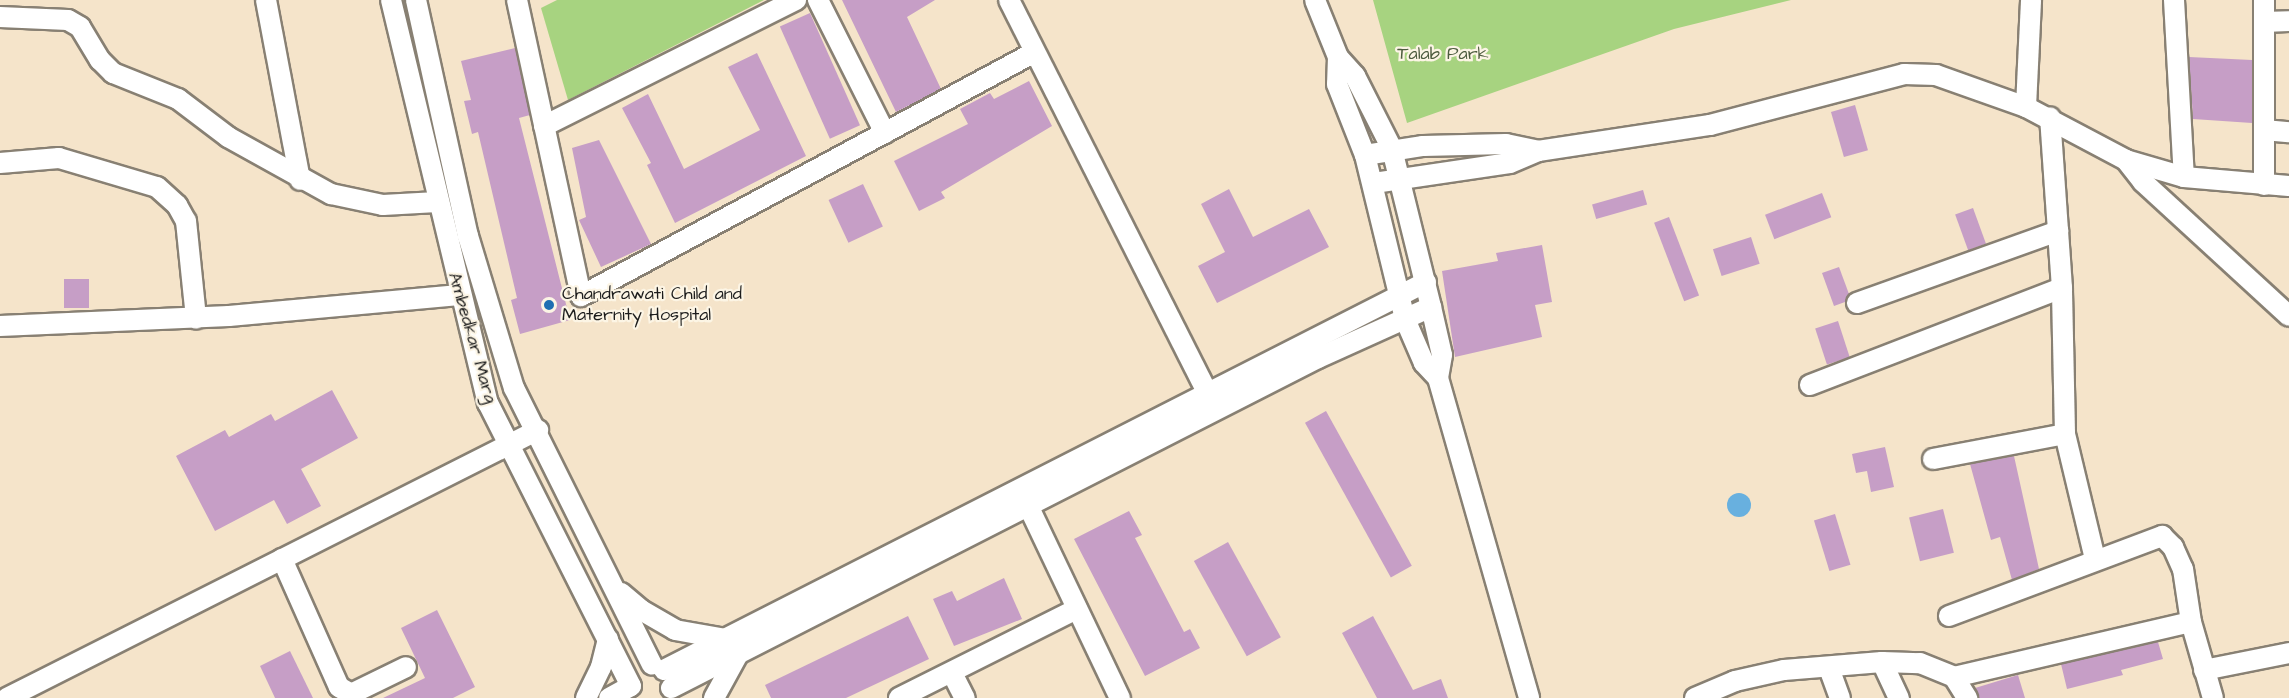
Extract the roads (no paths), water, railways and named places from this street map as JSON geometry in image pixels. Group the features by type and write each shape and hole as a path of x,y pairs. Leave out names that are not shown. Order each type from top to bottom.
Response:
{"street":[{"path":"266,0 300,180"},
{"name":"Ambedkar Marg","path":"391,0 459,295 488,403 511,443 633,692"},
{"name":"Ambedkar Marg","path":"416,0 468,236 514,388 538,430 613,585 666,686"},
{"path":"517,0 581,296 1035,52"},
{"path":"544,126 796,0"},
{"path":"818,0 885,133"},
{"path":"1009,0 1217,410"},
{"path":"1315,0 1338,57 1355,76 1392,149 1442,355 1438,378 1528,698"},
{"path":"2026,106 2031,0"},
{"path":"2174,0 2184,177"},
{"path":"2264,0 2264,185"},
{"path":"0,16 68,20 80,27 100,60 113,73 178,99 228,137 300,180 342,197 383,206 437,202"},
{"path":"2264,22 2289,21"},
{"path":"1338,57 1337,84 1374,183 1405,319 1424,363 1438,378"},
{"path":"1374,183 1510,163 1538,151 1710,125 1904,74 1936,75 2026,106 2126,160 2184,177 2289,186"},
{"path":"2050,117 2062,288 2065,434 2095,559"},
{"path":"2264,130 2289,132"},
{"path":"1365,155 1392,149 1506,144 1538,151"},
{"path":"0,162 59,158 157,187 177,205 186,221 196,318"},
{"path":"2126,160 2143,182 2289,316"},
{"path":"1857,303 2058,231"},
{"path":"609,698 633,692 637,672 666,686 737,656 1024,498 1207,392 1426,282"},
{"path":"1810,385 2062,288"},
{"path":"0,326 196,318 459,295"},
{"path":"666,686 727,639 1024,498 1217,410 1431,307"},
{"path":"7,698 538,430"},
{"path":"1933,459 2065,434"},
{"path":"1024,498 1120,698"},
{"path":"1949,616 2095,559 2162,536 2174,547 2183,569 2191,622 2213,698"},
{"path":"282,559 339,687 351,694 406,667"},
{"path":"613,585 641,610 675,630 727,639"},
{"path":"899,698 1077,609"},
{"path":"1695,698 1735,681 1784,670 1882,662 1920,663 1954,676 2191,622"},
{"path":"586,698 601,667 608,639"},
{"path":"2204,669 2289,653"},
{"path":"714,698 737,656"},
{"path":"1882,662 1899,698"},
{"path":"1829,668 1840,698"},
{"path":"952,673 965,698"},
{"path":"1954,676 1967,698"}],"water":[{"path":"1734,493 1744,493 1751,500 1751,510 1744,517 1734,517 1727,510 1727,500"}],"place":[{"name":"Chandrawati Child and Maternity Hospital","path":"549,305"}],"park label":[{"name":"Talab Park","path":"1443,54"}]}
